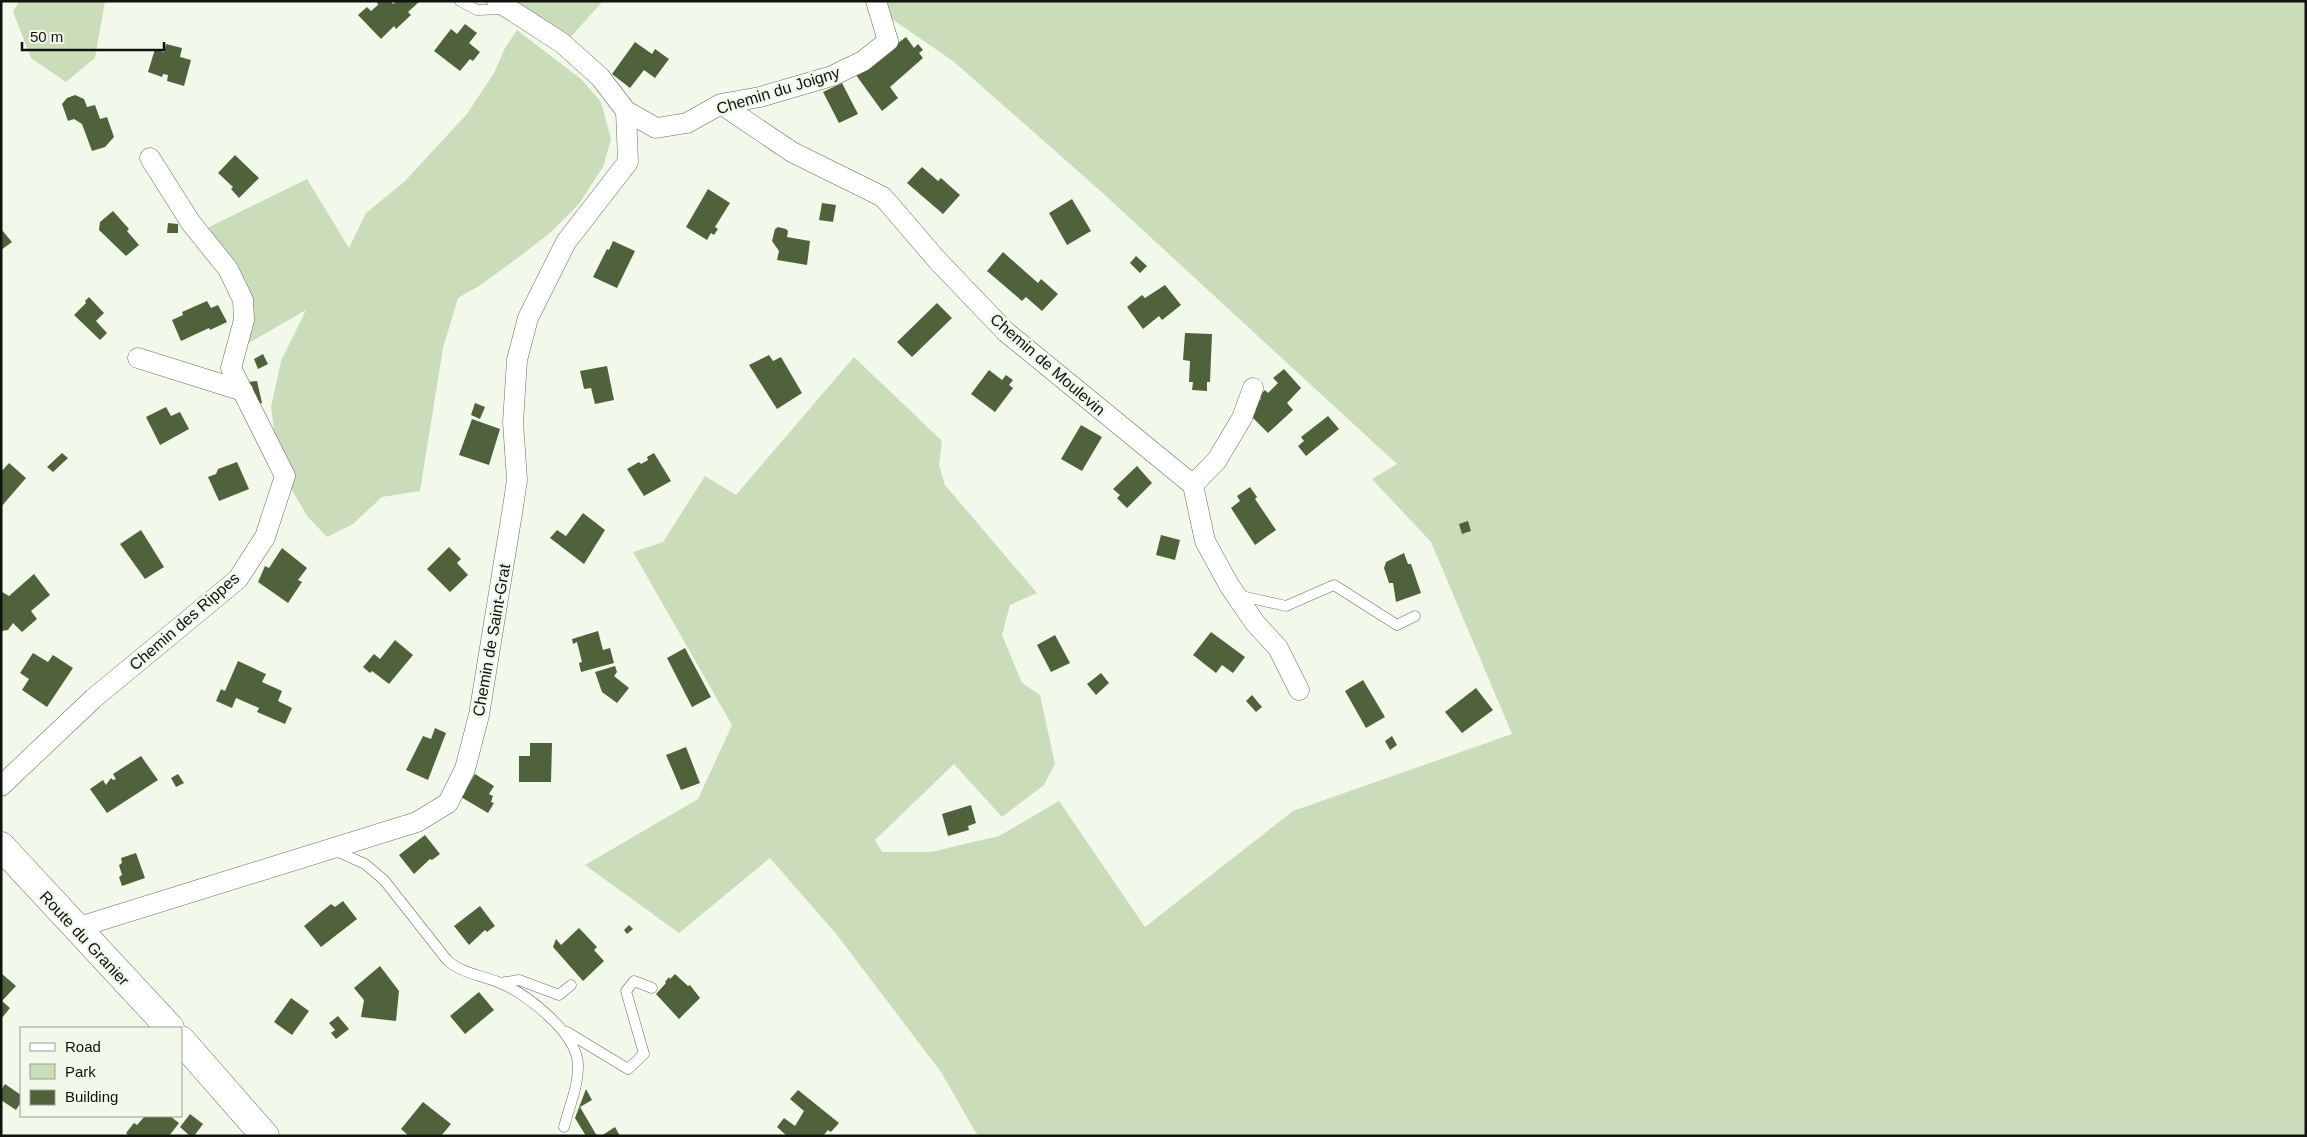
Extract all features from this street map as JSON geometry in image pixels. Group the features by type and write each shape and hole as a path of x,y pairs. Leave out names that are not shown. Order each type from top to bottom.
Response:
{"street":[{"name":"Chemin du Joigny","path":"626,111 656,128 687,123 721,104 778,92 832,76 862,61 888,41 876,1"},
{"path":"503,5 562,43 600,77 626,111"},
{"name":"Chemin de Moulevin","path":"721,104 792,152 883,197 938,261 1006,332 1193,485"},
{"name":"Chemin de Saint-Grat","path":"76,928 417,822 448,803 465,769 479,715 514,507 517,480 513,422 517,360 528,318 566,242 628,162 626,111"},
{"name":"Chemin des Rippes","path":"1,786 94,698 238,579 265,537 286,476 231,368 244,320 243,300 228,269 191,222 150,158"},
{"path":"138,358 243,391"},
{"path":"1253,388 1242,418 1217,460 1193,485 1205,541 1236,595 1255,623 1278,648 1299,690"},
{"name":"Route du Granier","path":"1,846 169,1027"},
{"path":"182,1041 265,1136"}],"lane":[{"path":"460,1 477,10 503,5"},
{"path":"1236,595 1286,606 1334,585 1397,625 1415,616"},
{"path":"330,848 351,856 373,870 384,880 447,960 456,968 500,983 530,1000 570,1041 578,1063 576,1084 564,1127"},
{"path":"500,983 519,980 559,995 571,984"},
{"path":"559,1028 628,1069 644,1054 626,991 634,981 652,988"}],"green space":[{"path":"19,1 105,1 95,58 66,82 31,58 13,12"},
{"path":"509,1 603,1 567,41"},
{"path":"884,1 2306,1 2306,1136 980,1136 976,1133 941,1072 837,935 770,858 679,933 585,865 698,799 732,725 633,552 663,542 705,476 736,495 854,357 942,441 939,465 945,485 1037,593 1010,605 1002,635 1022,683 1040,695 1055,764 1044,785 1002,817 954,764 875,840 882,852 931,852 999,836 1059,801 1145,927 1293,811 1512,734 1431,542 1372,479 1397,464 1096,187 953,61 889,17"},
{"path":"517,30 581,79 601,102 611,139 603,167 579,204 551,232 479,286 458,298 443,348 420,491 382,497 353,524 327,537 307,516 292,490 276,445 271,407 281,361 306,310 247,344 253,318 205,229 307,179 349,248 366,213 404,182 467,114 494,73 505,48"}],"building":[{"path":"377,1 391,1 393,4 396,1 420,1 408,12 411,15 396,29 394,26 381,39 358,15 367,7 371,11 378,5"},
{"path":"465,24 477,33 469,43 480,52 473,61 470,59 460,71 434,51 451,29 457,34"},
{"path":"906,37 914,48 918,44 923,50 919,53 923,58 890,87 898,98 882,111 856,75"},
{"path":"635,42 652,54 655,49 669,59 655,78 644,70 630,88 612,74"},
{"path":"166,44 182,48 180,57 191,60 184,86 167,81 168,75 163,74 162,77 148,72 155,49 164,52"},
{"path":"842,83 858,114 839,123 823,92"},
{"path":"75,95 84,99 87,107 95,105 100,119 107,117 114,137 105,147 92,151 82,124 74,119 68,121 62,104 67,98"},
{"path":"235,155 259,178 239,198 231,189 233,187 218,173"},
{"path":"922,167 938,181 941,178 960,195 943,214 907,183"},
{"path":"708,189 730,203 715,227 718,229 714,235 711,233 707,240 686,227"},
{"path":"1072,199 1091,231 1067,245 1049,213"},
{"path":"822,203 836,205 833,222 819,220"},
{"path":"113,211 129,229 127,231 139,245 126,256 99,230 100,222"},
{"path":"168,223 178,224 178,233 167,233"},
{"path":"778,227 788,231 787,237 810,241 807,265 777,260 779,251 772,241 775,229"},
{"path":"1,229 12,242 1,250"},
{"path":"613,241 635,251 617,288 593,277"},
{"path":"1003,252 1038,283 1041,279 1058,294 1042,311 1026,297 1022,301 987,271"},
{"path":"1136,256 1147,266 1140,273 1130,263"},
{"path":"1165,285 1181,305 1162,320 1159,316 1143,329 1127,307 1142,295 1145,298"},
{"path":"89,297 104,313 96,321 107,333 100,340 74,315 86,303 85,301"},
{"path":"207,301 211,308 218,305 227,322 181,341 172,320 183,315 182,312"},
{"path":"937,303 952,318 912,357 897,342"},
{"path":"1185,333 1212,334 1210,382 1207,382 1207,391 1192,390 1193,382 1189,382 1190,361 1183,360"},
{"path":"263,354 268,364 258,369 254,359"},
{"path":"769,355 773,361 781,357 802,393 777,409 749,365"},
{"path":"607,366 614,400 595,404 591,388 584,389 580,371"},
{"path":"1284,369 1301,388 1287,403 1293,410 1268,433 1250,415 1253,407 1261,399 1259,396 1265,390 1268,393 1278,383 1273,378"},
{"path":"989,370 1002,380 1006,375 1013,380 1009,385 1013,388 995,412 971,394"},
{"path":"257,381 262,403 253,405 248,382"},
{"path":"475,403 485,407 480,419 471,415"},
{"path":"166,407 171,416 180,412 189,429 160,445 146,417"},
{"path":"1328,416 1339,429 1306,456 1298,446 1304,441 1301,437"},
{"path":"472,419 500,429 489,465 459,455"},
{"path":"1081,425 1102,437 1082,471 1061,459"},
{"path":"62,453 68,458 53,472 47,467"},
{"path":"654,453 671,481 644,496 627,469 639,462 641,464 648,460 647,457"},
{"path":"237,462 249,489 219,501 208,477 216,474 218,469"},
{"path":"9,463 26,478 1,507 1,472"},
{"path":"1137,466 1152,483 1127,508 1117,498 1120,495 1113,489"},
{"path":"1250,487 1257,497 1255,499 1276,530 1255,545 1231,508 1240,501 1237,496"},
{"path":"583,513 605,530 584,564 550,538 557,530 566,536"},
{"path":"1468,521 1471,531 1462,534 1459,524"},
{"path":"141,530 164,567 145,579 120,544"},
{"path":"1161,535 1180,540 1175,560 1156,555"},
{"path":"449,547 461,559 457,563 468,575 450,592 427,569"},
{"path":"282,548 307,568 298,580 302,582 288,603 258,582 265,566 269,568"},
{"path":"1404,553 1408,564 1411,564 1421,593 1396,602 1393,583 1389,583 1384,568 1386,562"},
{"path":"34,574 50,595 31,611 37,619 22,632 13,623 8,630 1,631 2,592 9,596"},
{"path":"598,631 603,650 610,648 614,663 581,672 579,663 582,662 577,642 573,644 572,639"},
{"path":"1211,632 1245,657 1233,673 1222,665 1216,673 1193,655"},
{"path":"1055,635 1070,663 1051,672 1037,645"},
{"path":"395,640 413,655 389,684 372,671 370,673 363,667 374,654 380,659"},
{"path":"685,648 711,697 692,707 667,658"},
{"path":"33,653 48,662 53,655 73,668 47,707 22,690 29,679 20,673"},
{"path":"238,661 266,674 262,682 282,691 278,701 292,708 285,724 257,712 259,708 236,698 232,708 216,701 221,689 225,691"},
{"path":"615,666 617,672 614,676 629,688 617,703 602,692 595,672"},
{"path":"1101,673 1109,683 1096,695 1087,684"},
{"path":"1363,680 1385,717 1366,728 1345,691"},
{"path":"1476,688 1493,710 1462,733 1445,712"},
{"path":"1252,695 1262,707 1256,712 1246,701"},
{"path":"435,728 446,733 428,780 406,770 423,736 431,739"},
{"path":"1392,736 1397,745 1390,750 1385,741"},
{"path":"530,743 552,743 551,782 519,782 519,756 530,756"},
{"path":"686,747 700,783 681,790 666,755"},
{"path":"141,756 158,780 107,813 90,789 103,780 106,785 111,778 113,780 116,779 113,774"},
{"path":"178,774 184,783 176,787 171,778"},
{"path":"475,774 494,786 489,794 493,796 491,802 494,803 488,813 461,797"},
{"path":"971,805 976,823 968,826 969,830 948,836 942,814"},
{"path":"425,835 440,854 432,860 430,859 414,874 399,855"},
{"path":"136,853 145,878 122,886 119,877 122,875 119,865 122,863 121,858"},
{"path":"343,901 357,919 321,947 304,926 331,904 335,907"},
{"path":"480,906 495,926 487,932 485,930 469,945 454,926"},
{"path":"629,925 633,929 627,934 624,930"},
{"path":"579,928 597,947 594,950 604,961 583,981 553,947 556,939 561,945"},
{"path":"380,966 399,991 396,1021 361,1017 364,1000 354,988"},
{"path":"1,973 16,986 2,1001 10,1008 1,1019"},
{"path":"675,974 688,986 690,985 700,998 679,1019 656,994 669,977 670,979"},
{"path":"479,992 494,1010 465,1034 450,1016"},
{"path":"291,998 309,1011 292,1035 274,1022"},
{"path":"338,1016 349,1029 336,1039 331,1033 335,1030 329,1023"},
{"path":"5,1084 20,1094 20,1104 16,1110 1,1100 1,1090"},
{"path":"586,1089 592,1100 580,1107 597,1136 586,1136 575,1118"},
{"path":"798,1090 839,1123 831,1132 828,1130 823,1136 787,1136 777,1127 784,1118 795,1126 804,1111 790,1099"},
{"path":"423,1102 451,1124 441,1136 409,1136 401,1129"},
{"path":"190,1114 203,1124 194,1136 190,1136 180,1127"},
{"path":"144,1117 171,1117 179,1123 169,1136 129,1136 126,1133 134,1123 137,1125"},
{"path":"615,1127 620,1136 601,1136"}]}
